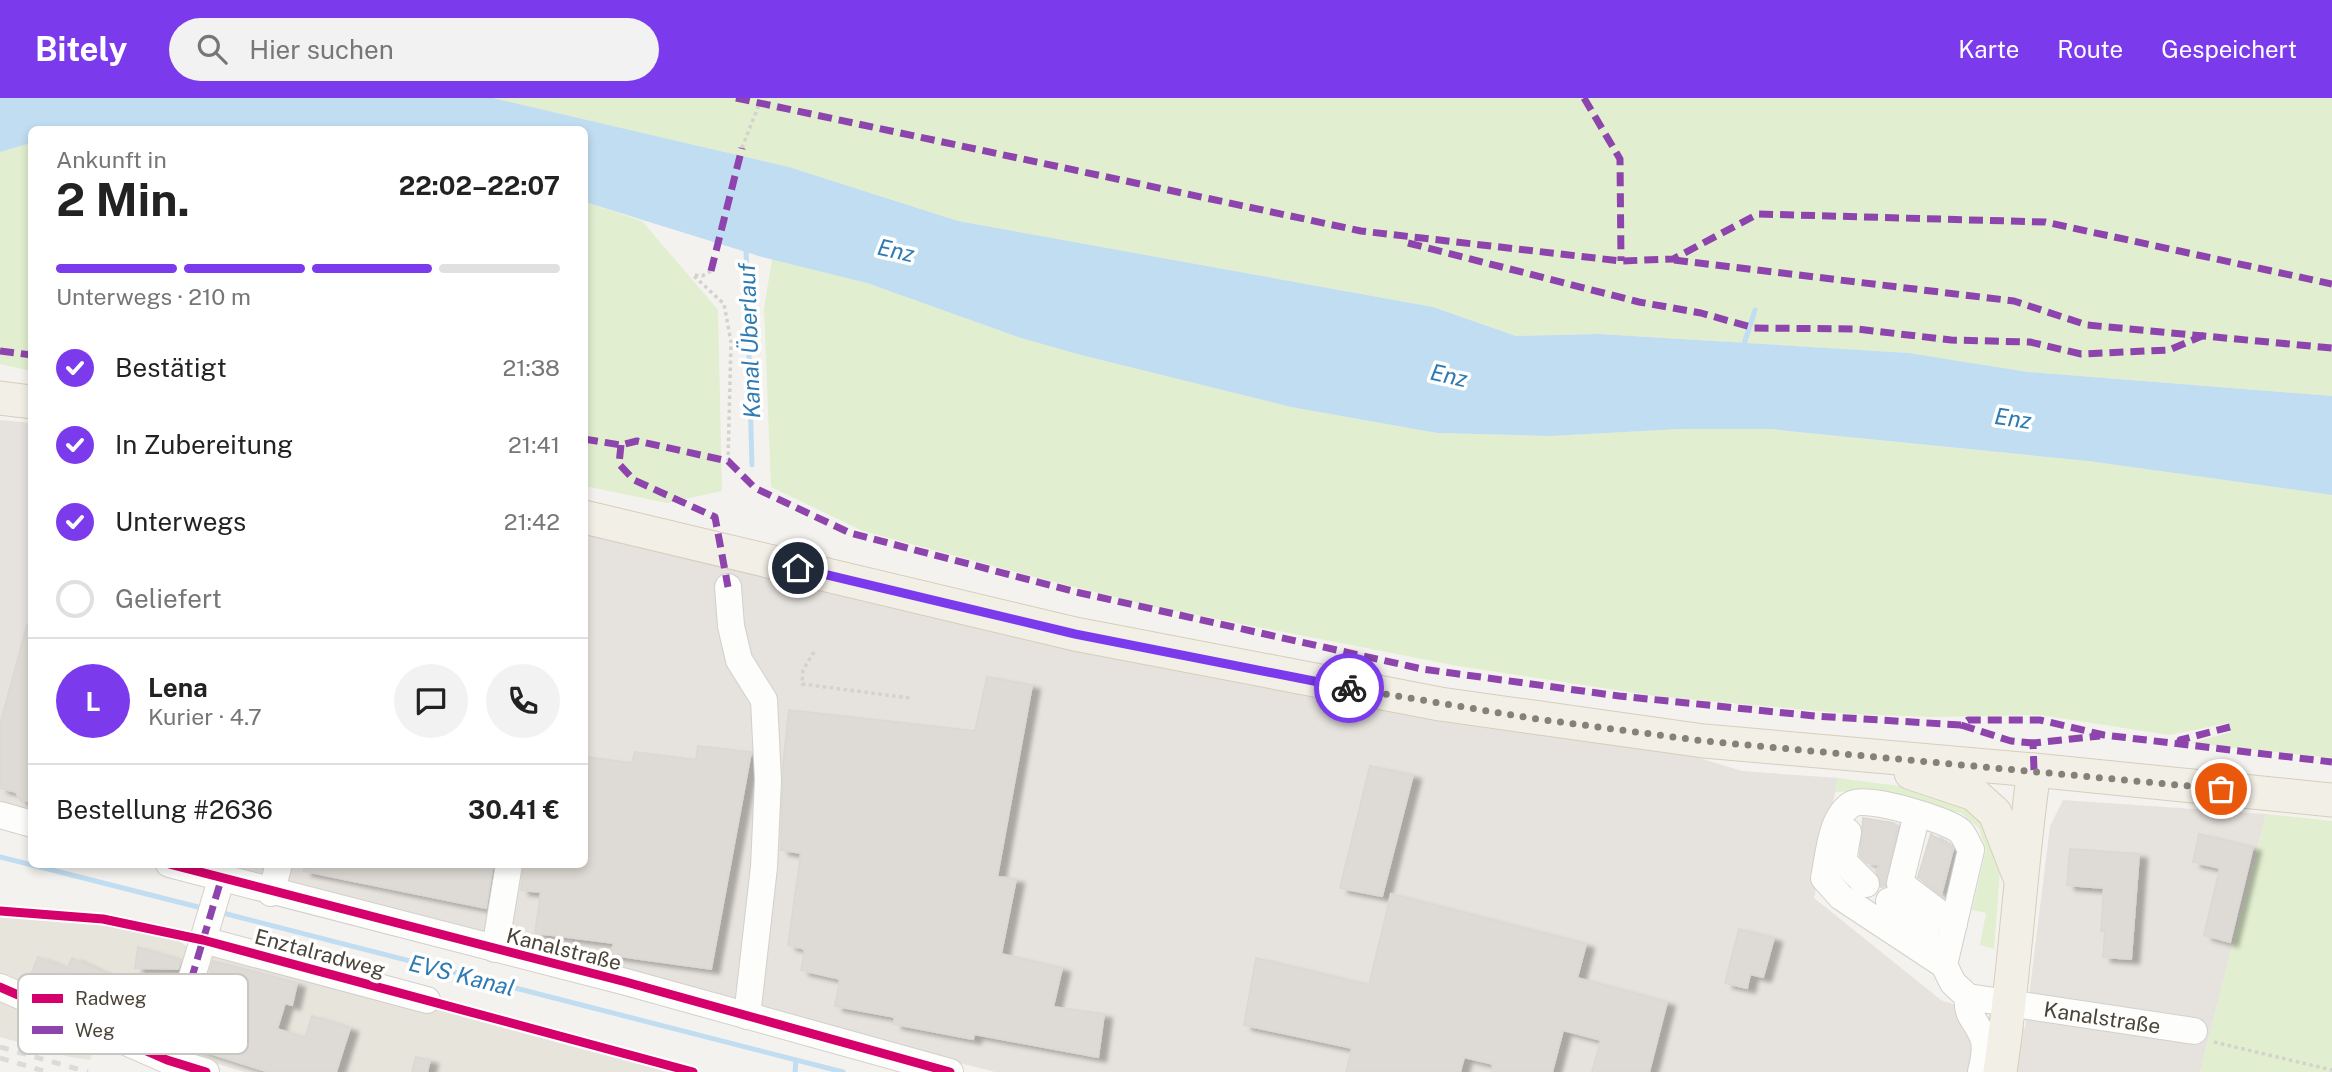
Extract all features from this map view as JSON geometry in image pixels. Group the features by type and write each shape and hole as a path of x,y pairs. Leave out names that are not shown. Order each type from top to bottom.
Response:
{"main road":[{"path":"0,398 28,402"},
{"path":"588,518 1063,632 1289,678 1625,732 2332,800"},
{"path":"1859,756 1974,794 1996,813 2019,877"},
{"path":"2000,1072 2010,1003 2019,877 2034,770"}],"street":[{"path":"728,587 731,626 739,660 764,701 768,780 764,867 747,1016"},
{"path":"1934,958 1954,923 1971,850 1960,831 1917,814 1867,800 1852,803 1838,817 1824,878 1841,897 1934,958 1953,983 1968,997 1970,1020 1982,1032 1985,1044 1981,1072"},
{"path":"1852,803 1843,861 1866,884"},
{"path":"1917,814 1900,883 1954,923"},
{"path":"0,815 28,823"},
{"name":"Kanalstraße","path":"179,868 220,884 271,893 495,949 950,1072"},
{"path":"271,893 278,868"},
{"path":"495,949 508,868"},
{"path":"193,974 220,884"},
{"path":"1889,901 1926,925 1934,958"},
{"name":"Enztalradweg","path":"204,936 427,1000"},
{"path":"0,987 18,995"},
{"name":"Kanalstraße","path":"1968,997 2204,1036"},
{"path":"153,1054 206,1072"},
{"path":"167,1060 169,1054"}],"path":[{"path":"742,148 760,102"},
{"path":"711,271 702,276 693,275 724,304 731,342 728,460"},
{"path":"814,652 803,670 802,684 910,698"},
{"path":"2204,1036 2332,1070"}],"shaded area":[{"path":"0,420 28,423 28,813 0,805"},
{"path":"588,532 1683,753 1742,771 1838,778 1814,898 1941,1000 2025,1029 2050,826 2063,800 2266,814 2200,1072 995,1072 544,957 225,868 588,868"},
{"path":"799,596 808,597 801,655 792,654"},
{"path":"869,605 929,623 915,698 858,691"},
{"path":"1042,656 1293,711 1258,863 1018,817 1029,778 1017,775"},
{"path":"0,915 94,923 180,940 184,945 358,994 361,986 683,1072 244,1072 185,1054 248,1054 248,974 18,974 18,1042 0,1037"},
{"path":"60,1054 92,1054 90,1060"}],"green space":[{"path":"493,98 2332,98 2332,396 2028,372 1909,353 1599,334 1516,336 1433,307 958,221 789,167"},
{"path":"28,144 28,370 0,364 0,152"},
{"path":"588,203 642,221 718,310 722,491 667,503 588,487"},
{"path":"772,259 867,283 1021,338 1081,355 1291,407 1437,433 1550,436 1681,429 1769,429 2088,461 2332,495 2332,758 2191,743 2231,732 2229,723 2169,735 2040,715 1933,717 1852,714 1655,696 1458,666 1151,606 863,531 771,487 764,309"},
{"path":"1838,778 1945,792 1985,815 2000,871 1994,949 1980,945 1986,913 1972,910 1986,850 1979,828 1961,813 1858,791 1835,792"},
{"path":"2266,814 2332,821 2332,1072 2200,1072"}],"water":[{"name":"Enz","path":"0,98 493,98 789,167 958,221 1433,307 1516,336 1599,334 1909,353 2028,372 2332,396 2332,495 2088,461 1769,429 1681,429 1550,436 1437,433 1291,407 1021,338 867,283 762,257 588,203 588,126 28,126 28,144 0,152"}],"building":[{"path":"28,625 28,801 21,801 16,792 0,788 0,725"},
{"path":"987,677 1032,685 997,877 1016,879 1001,954 1062,968 1053,1007 1104,1014 1098,1057 974,1034 973,1039 894,1024 895,1017 835,1006 840,979 801,970 805,949 788,945 801,853 781,850 783,765 789,710 975,731"},
{"path":"698,746 751,752 711,969 611,955 614,943 535,933 541,892 521,890 524,868 588,868 588,758 632,763 635,752 696,760"},
{"path":"1370,766 1413,775 1382,896 1340,888"},
{"path":"1863,818 1893,823 1898,827 1885,886 1881,887 1876,871 1880,865 1867,863 1860,856"},
{"path":"1931,834 1953,849 1941,895 1918,877"},
{"path":"2199,834 2253,847 2230,942 2204,935 2220,868 2193,862"},
{"path":"2070,849 2139,854 2131,959 2103,957 2105,931 2101,931 2104,888 2067,885"},
{"path":"304,868 492,868 486,908 304,871"},
{"path":"1391,894 1586,944 1577,978 1667,1002 1649,1072 1592,1072 1601,1040 1563,1030 1552,1072 1492,1072 1493,1064 1464,1057 1460,1072 1346,1072 1352,1048 1244,1025 1256,958 1369,985"},
{"path":"1739,929 1774,938 1763,977 1750,974 1747,988 1725,983"},
{"path":"138,947 181,960 178,969 135,968"},
{"path":"38,957 67,969 72,958 106,974 31,974"},
{"path":"213,961 297,983 292,1005 285,1003 277,1029 305,1038 312,1016 350,1028 336,1072 269,1072 213,1054 248,1054 248,974 209,974"},
{"path":"416,1057 430,1060 427,1072 412,1072"}],"waterway":[{"name":"Kanal Überlauf","path":"746,248 752,465"},
{"path":"1743,347 1755,310"},
{"name":"EVS Kanal","path":"0,857 28,864"},
{"name":"EVS Kanal","path":"44,868 206,909"},
{"name":"EVS Kanal","path":"219,912 843,1072"},
{"path":"795,1072 796,1060"}],"railway":[{"path":"0,1047 18,1052"},
{"path":"25,1054 88,1072"},
{"path":"0,1058 47,1072"}],"marked path":[{"path":"736,98 1361,231 1621,261 1673,259 1758,214 2045,222 2332,284"},
{"path":"1584,98 1620,159 1621,261"},
{"path":"711,271 742,148"},
{"path":"1408,243 1639,302 1701,313 1754,328 1857,329 1951,340 2030,342 2081,354 2169,350 2207,334"},
{"path":"1674,260 2014,301 2087,325 2332,348"},
{"path":"0,351 28,354"},
{"path":"588,440 621,445 637,441 728,461 755,488 850,533 1076,592 1422,669 1619,696 1815,716 1961,725 1968,720 2040,720 2104,735 2332,762"},
{"path":"621,445 619,464 634,480 715,517 728,587"},
{"path":"1961,725 2011,741 2033,743"},
{"path":"2179,744 2180,740 2230,727"},
{"path":"2034,770 2033,743 2100,736"},
{"path":"193,974 221,880"},
{"path":"167,1060 169,1054"}],"cycle path":[{"path":"184,868 626,982 950,1072"},
{"path":"0,911 103,919 203,940 693,1072"},
{"path":"0,987 18,995"},
{"path":"153,1054 206,1072"}],"way so far":[{"path":"1349,688 1625,732 2221,789"}],"route":[{"path":"798,568 1075,634 1349,688"}]}
